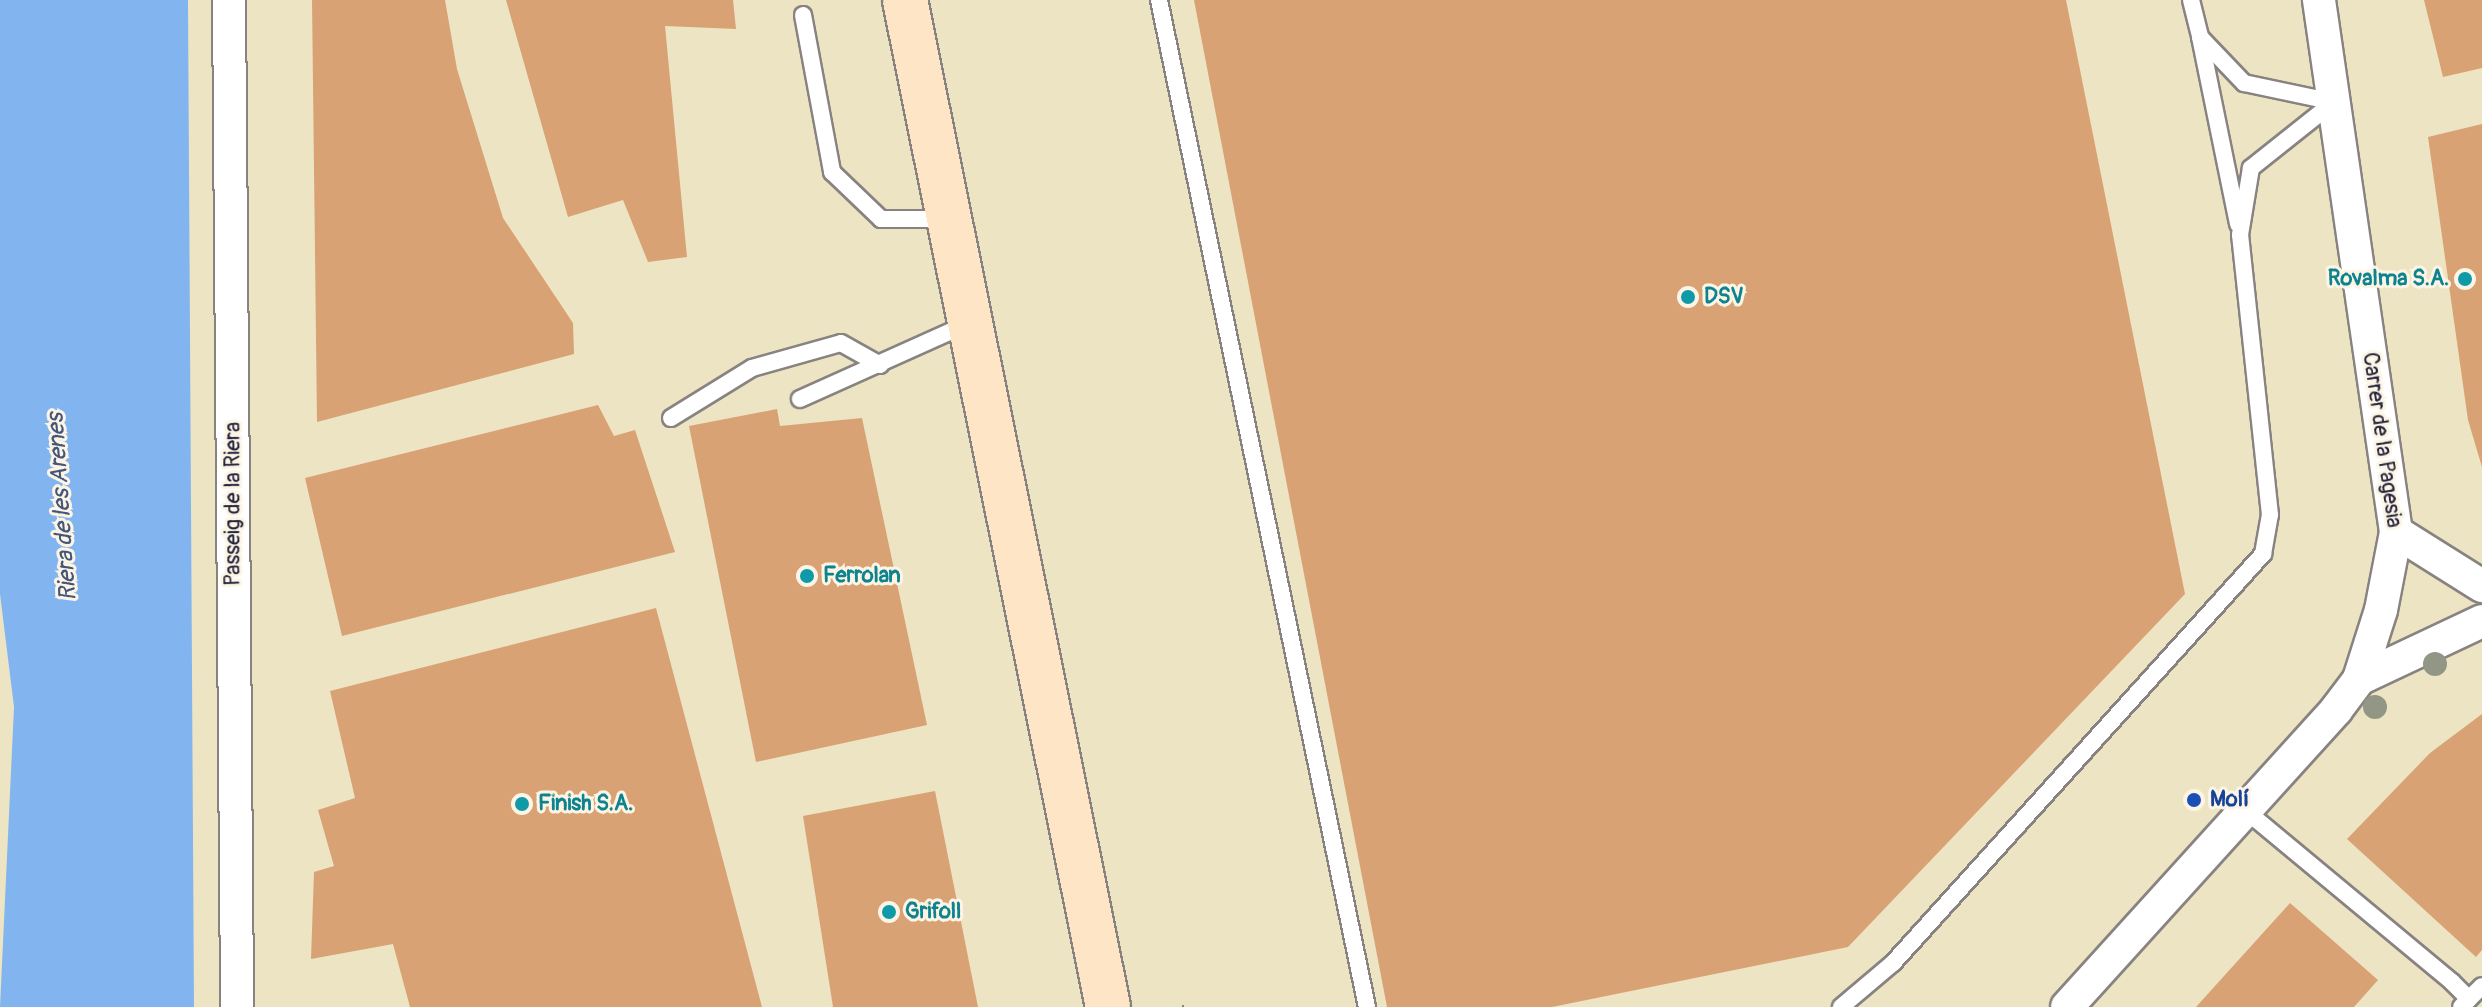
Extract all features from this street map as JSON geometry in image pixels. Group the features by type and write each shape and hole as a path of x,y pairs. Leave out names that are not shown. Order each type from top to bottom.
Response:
{"main road":[{"path":"905,0 967,324 1108,1007"}],"street":[{"name":"Passeig de la Riera","path":"229,0 237,1007"},
{"name":"Carrer de la Pagesia","path":"2067,1007 2359,679 2396,532 2319,0"},
{"path":"2396,532 2482,586"},
{"path":"2359,679 2482,621"}],"lane":[{"path":"1159,0 1367,1007"},
{"path":"1841,1007 1893,963 2263,554 2270,515 2240,235 2191,0"},
{"path":"803,15 832,172 881,219 946,219"},
{"path":"2200,37 2244,83 2334,102"},
{"path":"2240,235 2251,168 2334,102"},
{"path":"800,399 967,324"},
{"path":"671,418 752,368 841,343 880,365"},
{"path":"2245,810 2465,1003 2482,986"}],"water":[{"name":"Riera de les Arenes","path":"0,0 188,0 194,1007 0,1007 14,707 0,594"}],"building":[{"path":"312,0 445,0 457,69 503,218 573,323 574,354 317,422"},
{"path":"506,0 733,0 736,29 665,26 687,257 648,262 623,200 568,217"},
{"name":"DSV","path":"1194,0 2066,0 2185,594 1848,947 1552,1007 1387,1007"},
{"path":"2424,0 2482,0 2482,68 2443,77"},
{"name":"Rovalma S.A.","path":"2482,124 2482,467 2468,420 2428,137"},
{"path":"598,405 614,436 635,430 675,552 342,636 305,478"},
{"name":"Ferrolan","path":"777,409 780,426 862,418 927,725 756,762 689,426"},
{"name":"Finish S.A.","path":"656,608 762,1007 410,1007 393,944 311,959 314,872 334,866 318,810 355,798 330,691"},
{"path":"2482,714 2482,950 2476,957 2347,839 2430,753"},
{"name":"Grifoll","path":"935,791 978,1007 833,1007 803,816"},
{"path":"2290,903 2378,980 2354,1007 2196,1007"}],"place":[{"name":"Rovalma S.A.","path":"2465,279"},
{"name":"DSV","path":"1688,297"},
{"name":"Ferrolan","path":"807,576"},
{"name":"Molí","path":"2194,800"},
{"name":"Finish S.A.","path":"522,804"},
{"name":"Grifoll","path":"889,912"}]}
